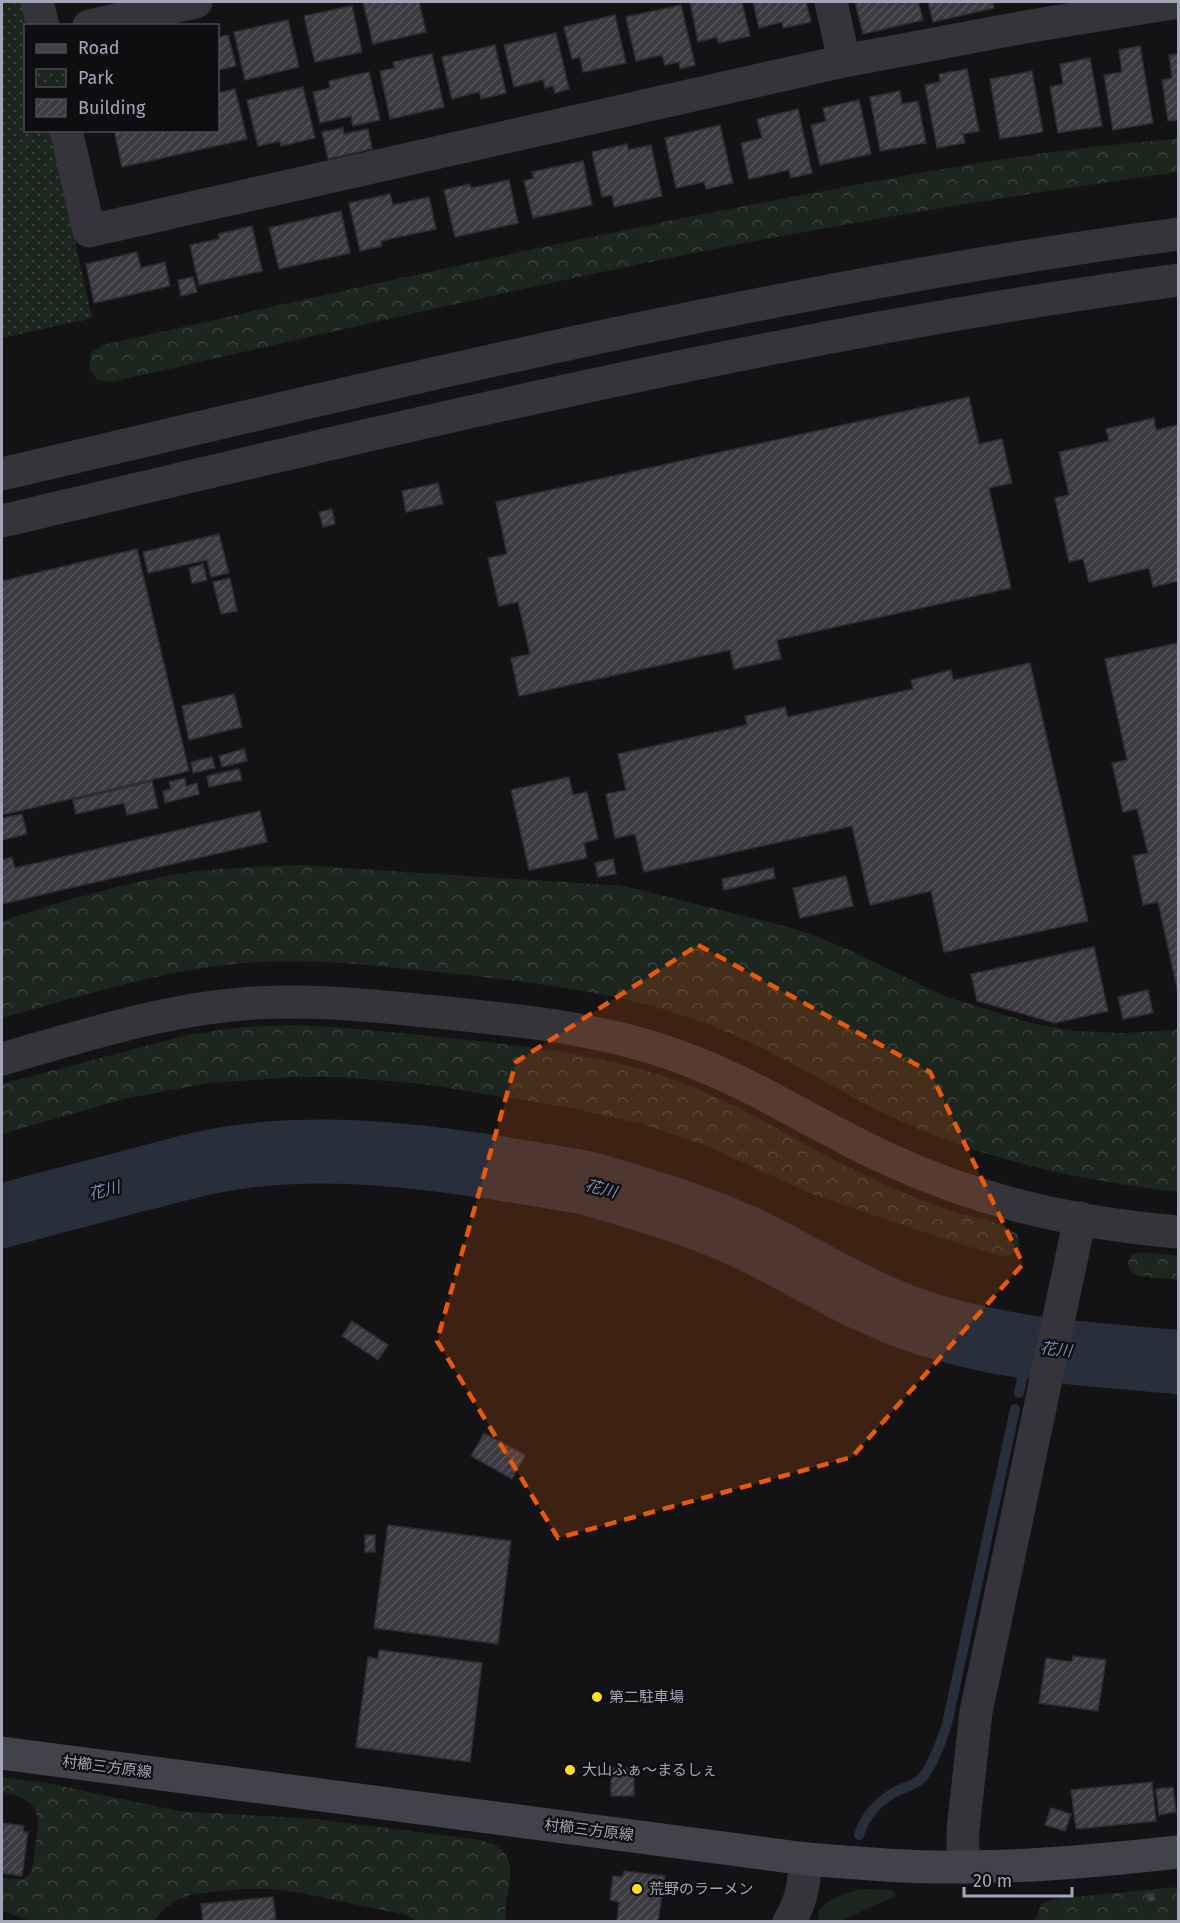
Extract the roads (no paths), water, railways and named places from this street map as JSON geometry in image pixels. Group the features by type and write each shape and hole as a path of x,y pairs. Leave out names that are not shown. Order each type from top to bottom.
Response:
{"main road":[{"name":"村櫛三方原線","path":"2,1753 806,1859 877,1865 963,1867 1090,1862 1179,1852"}],"street":[{"path":"37,2 42,24"},
{"path":"97,24 195,2"},
{"path":"831,2 844,61"},
{"path":"66,132 89,231 844,61 1023,14 1179,2"},
{"path":"2,474 445,370 704,314 976,264 1179,234"},
{"path":"2,521 455,415 724,356 995,308 1179,280"},
{"path":"2,1059 128,1024 184,1012 240,1004 297,1001 354,1004 540,1023 592,1032 643,1045 694,1062 742,1083 890,1161 959,1188 1030,1208 1102,1223 1179,1232"},
{"path":"963,1867 963,1830 976,1712 1080,1218"},
{"path":"789,1922 799,1905 804,1888 806,1859"}],"waterway":[{"name":"花川","path":"2,1216 182,1168 231,1158 276,1153 320,1152 410,1156 587,1183 672,1209 755,1242 868,1301 916,1320 969,1336 1028,1347 1178,1362"},
{"path":"1019,1393 1029,1346"},
{"path":"859,1835 869,1814 880,1803 892,1794 918,1782 924,1775 942,1738 947,1724 1015,1409"}],"place":[{"name":"第二駐車場","path":"597,1697"},
{"name":"大山ふぁ～まるしぇ","path":"570,1770"},
{"name":"荒野のラーメン","path":"637,1889"}]}
